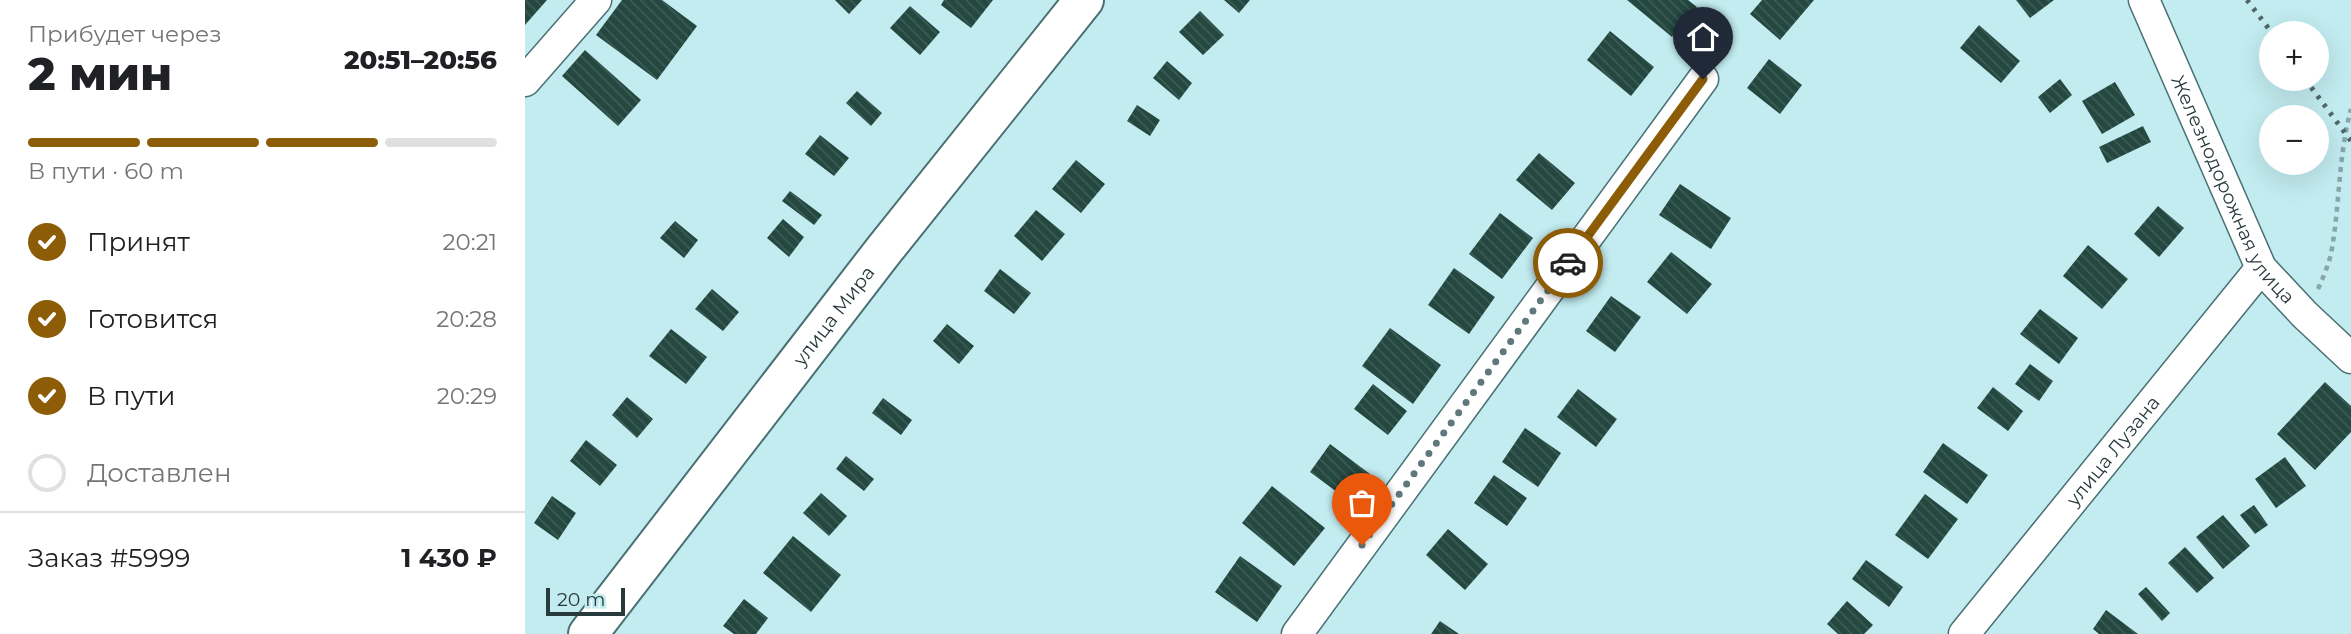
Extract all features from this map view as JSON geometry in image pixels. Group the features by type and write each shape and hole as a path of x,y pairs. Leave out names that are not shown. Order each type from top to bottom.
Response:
{"main road":[{"name":"улица Мира","path":"588,634 884,250 1084,0"}],"street":[{"path":"525,81 596,0"},
{"name":"Железнодорожная улица","path":"2144,0 2261,268 2305,315 2351,358"},
{"path":"1297,634 1703,79"},
{"name":"улица Лузана","path":"1964,634 2261,268"}],"path":[{"path":"2305,315 2318,291 2330,256 2338,203 2341,155 2351,109"}],"building":[{"path":"525,0 547,0 525,25"},
{"path":"622,0 662,0 697,26 657,80 596,35"},
{"path":"835,0 862,0 849,14"},
{"path":"944,0 993,0 971,28 941,5"},
{"path":"1224,0 1250,0 1239,13"},
{"path":"1627,0 1688,0 1697,7 1672,37"},
{"path":"1762,0 1814,0 1780,40 1750,14"},
{"path":"2016,0 2054,0 2030,18"},
{"path":"910,6 940,32 920,55 890,28"},
{"path":"1200,11 1224,35 1203,55 1179,32"},
{"path":"1979,25 2020,61 2001,83 1960,48"},
{"path":"1610,31 1654,67 1631,96 1587,60"},
{"path":"585,50 641,100 618,126 562,76"},
{"path":"1769,59 1802,85 1780,114 1747,88"},
{"path":"1167,61 1192,83 1179,100 1153,78"},
{"path":"2060,79 2072,95 2050,113 2038,97"},
{"path":"2115,82 2135,115 2102,134 2082,101"},
{"path":"857,91 882,113 871,126 846,103"},
{"path":"1137,105 1160,120 1150,136 1127,121"},
{"path":"2143,126 2151,142 2107,163 2099,147"},
{"path":"820,135 849,158 834,176 805,154"},
{"path":"1539,153 1575,183 1552,210 1516,180"},
{"path":"1076,160 1105,184 1081,213 1052,189"},
{"path":"1680,184 1731,218 1711,249 1659,215"},
{"path":"790,191 822,215 814,225 782,201"},
{"path":"2158,206 2184,228 2159,257 2134,234"},
{"path":"1036,210 1065,234 1042,261 1014,236"},
{"path":"1500,213 1533,238 1502,279 1469,254"},
{"path":"783,219 804,237 789,257 767,238"},
{"path":"675,221 698,240 684,258 660,238"},
{"path":"2088,245 2128,279 2102,309 2063,276"},
{"path":"1671,252 1712,284 1687,314 1647,282"},
{"path":"1454,268 1495,297 1469,334 1428,305"},
{"path":"1000,269 1031,293 1014,314 984,291"},
{"path":"712,289 739,312 723,331 695,309"},
{"path":"1611,296 1641,317 1615,352 1586,331"},
{"path":"2040,309 2078,338 2059,364 2020,334"},
{"path":"947,324 974,346 959,364 933,341"},
{"path":"1390,328 1441,365 1413,404 1362,366"},
{"path":"671,329 707,357 686,384 649,356"},
{"path":"2030,364 2053,381 2039,401 2015,384"},
{"path":"2325,382 2351,406 2351,432 2315,470 2277,434"},
{"path":"1373,384 1407,411 1388,435 1354,409"},
{"path":"1993,387 2023,411 2008,431 1977,408"},
{"path":"1578,389 1617,419 1596,447 1557,417"},
{"path":"627,397 653,419 637,438 612,415"},
{"path":"883,398 912,420 901,435 872,413"},
{"path":"1525,428 1561,453 1538,487 1502,462"},
{"path":"586,440 617,465 600,486 570,461"},
{"path":"1943,443 1988,475 1967,504 1923,472"},
{"path":"1330,444 1370,474 1349,501 1310,472"},
{"path":"846,456 874,479 864,491 836,469"},
{"path":"2285,457 2306,486 2276,508 2255,479"},
{"path":"1494,475 1527,498 1507,526 1474,503"},
{"path":"1272,486 1325,528 1294,566 1242,523"},
{"path":"821,493 847,516 829,536 803,513"},
{"path":"1925,494 1958,519 1928,559 1895,535"},
{"path":"552,496 576,513 558,540 534,523"},
{"path":"2254,505 2268,525 2255,534 2240,515"},
{"path":"2223,515 2250,546 2223,569 2196,537"},
{"path":"1448,529 1488,564 1465,590 1426,555"},
{"path":"793,536 841,575 811,612 763,573"},
{"path":"2185,547 2214,578 2197,593 2168,563"},
{"path":"1240,556 1282,586 1257,622 1215,592"},
{"path":"1866,560 1903,587 1889,607 1852,579"},
{"path":"2146,587 2170,613 2162,621 2138,594"},
{"path":"744,599 768,618 756,634 734,634 723,626"},
{"path":"1847,601 1873,625 1864,634 1838,634 1827,624"},
{"path":"2106,610 2138,634 2099,634 2093,629"},
{"path":"1440,621 1459,634 1431,634"}],"railway":[{"path":"2247,0 2263,21"},
{"path":"2314,91 2351,141"}],"way so far":[{"path":"1362,545 1568,263"}],"route":[{"path":"1568,263 1703,79"}]}
